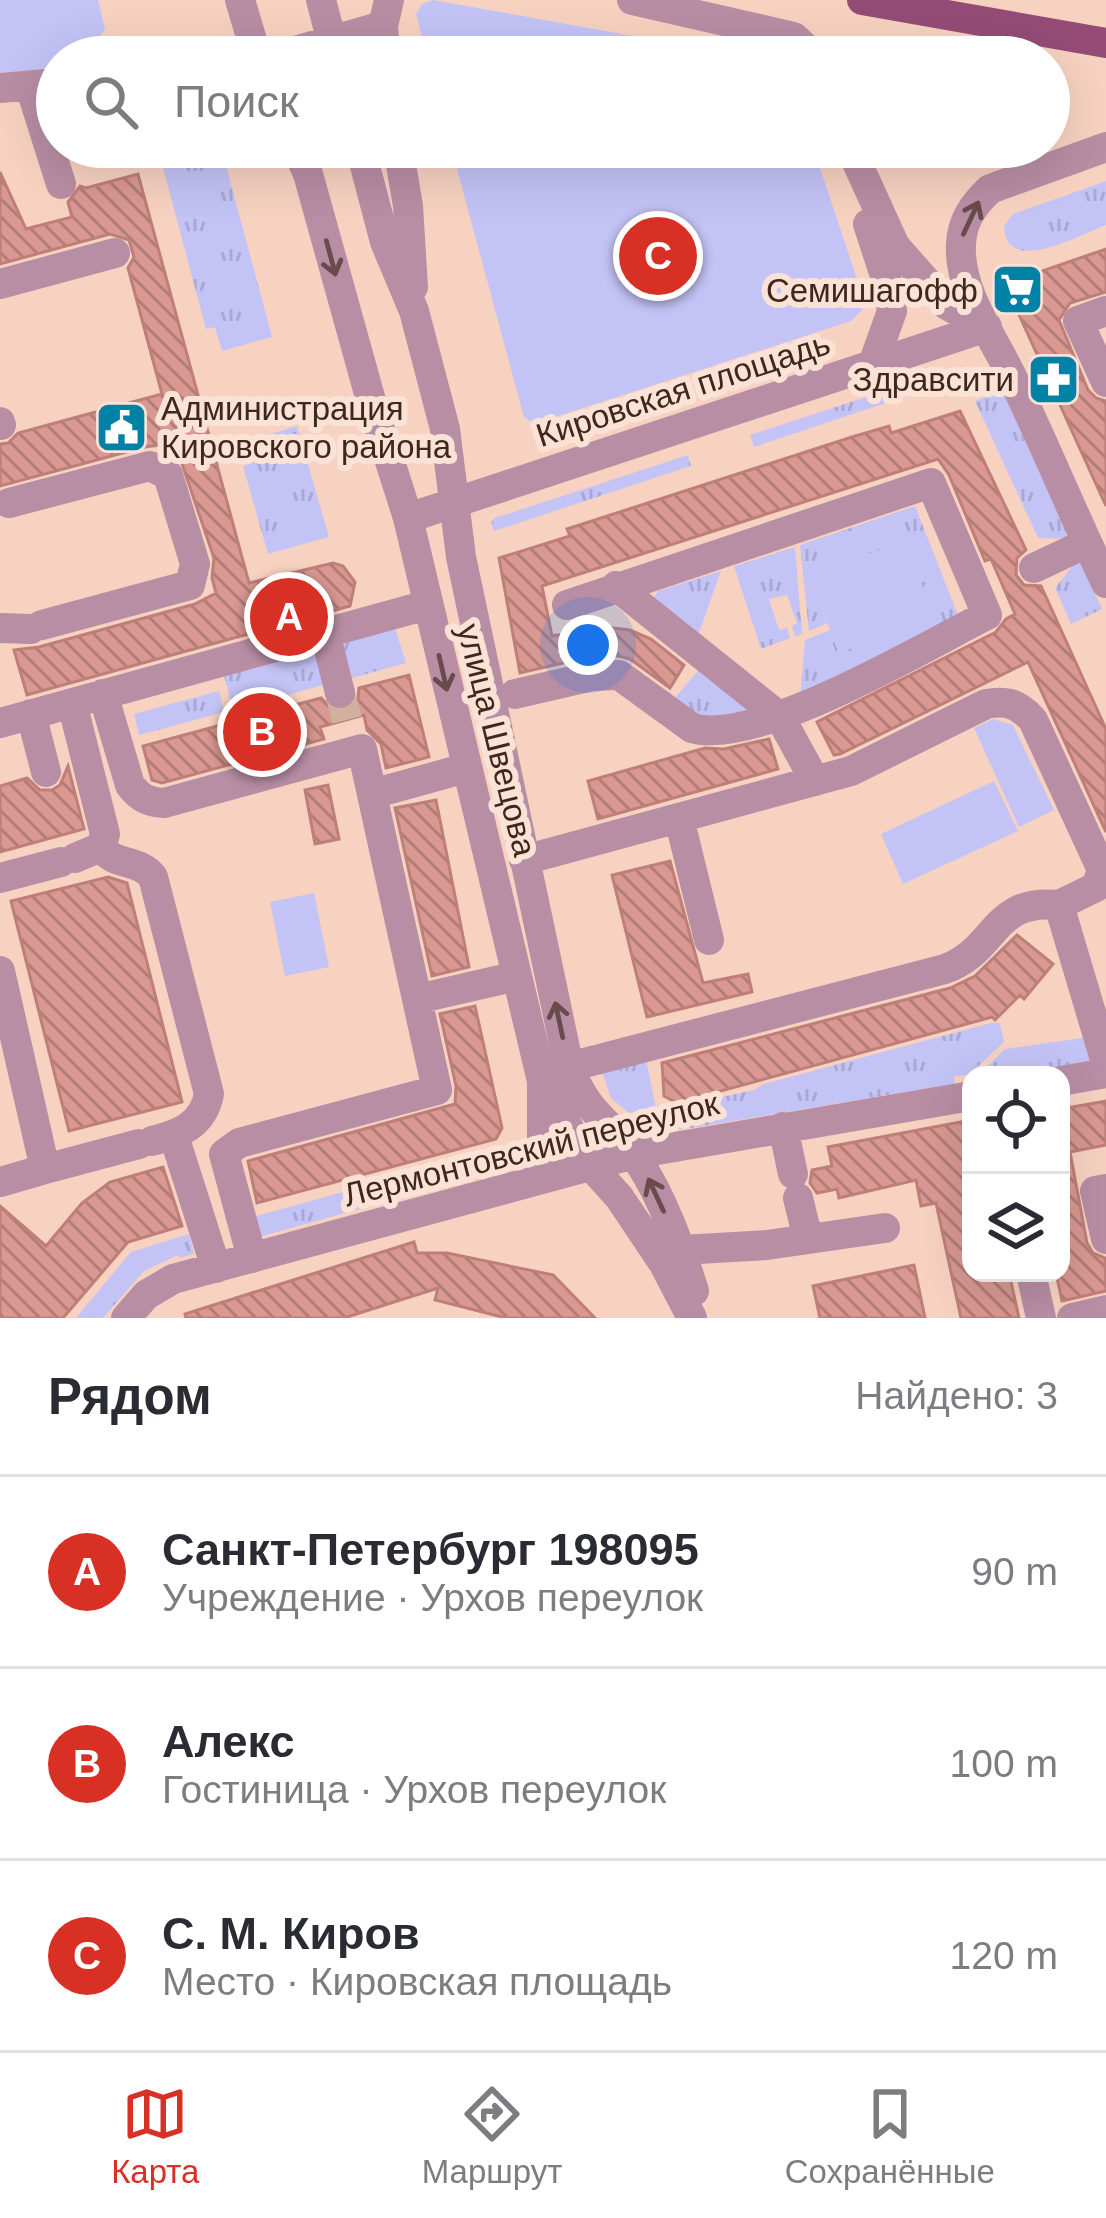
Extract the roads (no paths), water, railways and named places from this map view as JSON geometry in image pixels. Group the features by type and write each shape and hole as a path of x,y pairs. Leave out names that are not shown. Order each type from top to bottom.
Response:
{"main road":[{"path":"862,0 1066,36"},
{"path":"1070,37 1106,43"}],"street":[{"path":"241,0 251,36"},
{"path":"321,0 331,36"},
{"path":"632,0 790,36"},
{"path":"1070,160 1106,147"},
{"path":"56,168 61,184"},
{"name":"улица Швецова","path":"305,168 409,518 517,976 590,1165 643,1232 695,1318"},
{"path":"366,168 385,242 414,311 445,430 452,504"},
{"path":"402,168 414,311"},
{"name":"Кировская площадь","path":"409,518 873,364 892,311 855,168"},
{"name":"Кировская площадь","path":"859,168 895,246 947,305 987,327"},
{"path":"1048,168 990,189 964,223 960,248 968,289 1106,583"},
{"path":"0,284 116,253"},
{"path":"1106,311 1078,321 1106,382"},
{"path":"873,364 987,327"},
{"path":"9,503 150,466 168,475 195,564 190,585 24,627"},
{"path":"515,694 607,673 631,681 661,708 705,732 733,731 780,717 987,615 991,589 932,483 567,605"},
{"name":"улица Швецова","path":"452,504 524,860 555,1074 634,1154 681,1250 695,1318"},
{"path":"1034,568 1087,543"},
{"path":"616,586 780,717 814,781"},
{"path":"46,772 9,715 72,703 427,605"},
{"path":"325,633 356,751"},
{"path":"103,694 130,785 151,802 164,803 362,749 436,1090 239,1143 224,1154 252,1258"},
{"path":"524,860 851,771 986,704 1001,701 1019,705 1033,720 1102,870 1096,887 1060,905 1027,904 1014,910 962,963 555,1074 542,1178"},
{"path":"72,703 104,820 79,856"},
{"path":"372,794 466,768"},
{"path":"679,818 709,940"},
{"path":"0,878 79,856 107,856 145,867 153,877 209,1094 206,1109 194,1124 155,1140 1,1180"},
{"path":"1060,905 1106,1063"},
{"path":"0,971 46,1168"},
{"path":"416,999 517,976"},
{"path":"1070,1079 1106,1073"},
{"name":"Лермонтовский переулок","path":"126,1318 160,1285 590,1165 962,1097"},
{"path":"783,1127 808,1239"},
{"path":"155,1140 216,1268"},
{"path":"1106,1189 1095,1191 1106,1239"},
{"path":"681,1250 886,1228"},
{"path":"1033,1282 1041,1318"},
{"path":"1072,1318 1106,1310"}],"tunnel":[{"path":"340,693 347,720"}],"place":[{"name":"С. М. Киров","path":"658,256"},
{"name":"Семишагофф","path":"1017,290"},
{"name":"Здравсити","path":"1053,379"},
{"name":"Администрация Кировского района","path":"122,427"},
{"name":"Санкт-Петербург 198095","path":"289,617"},
{"name":"Алекс","path":"262,732"}]}
